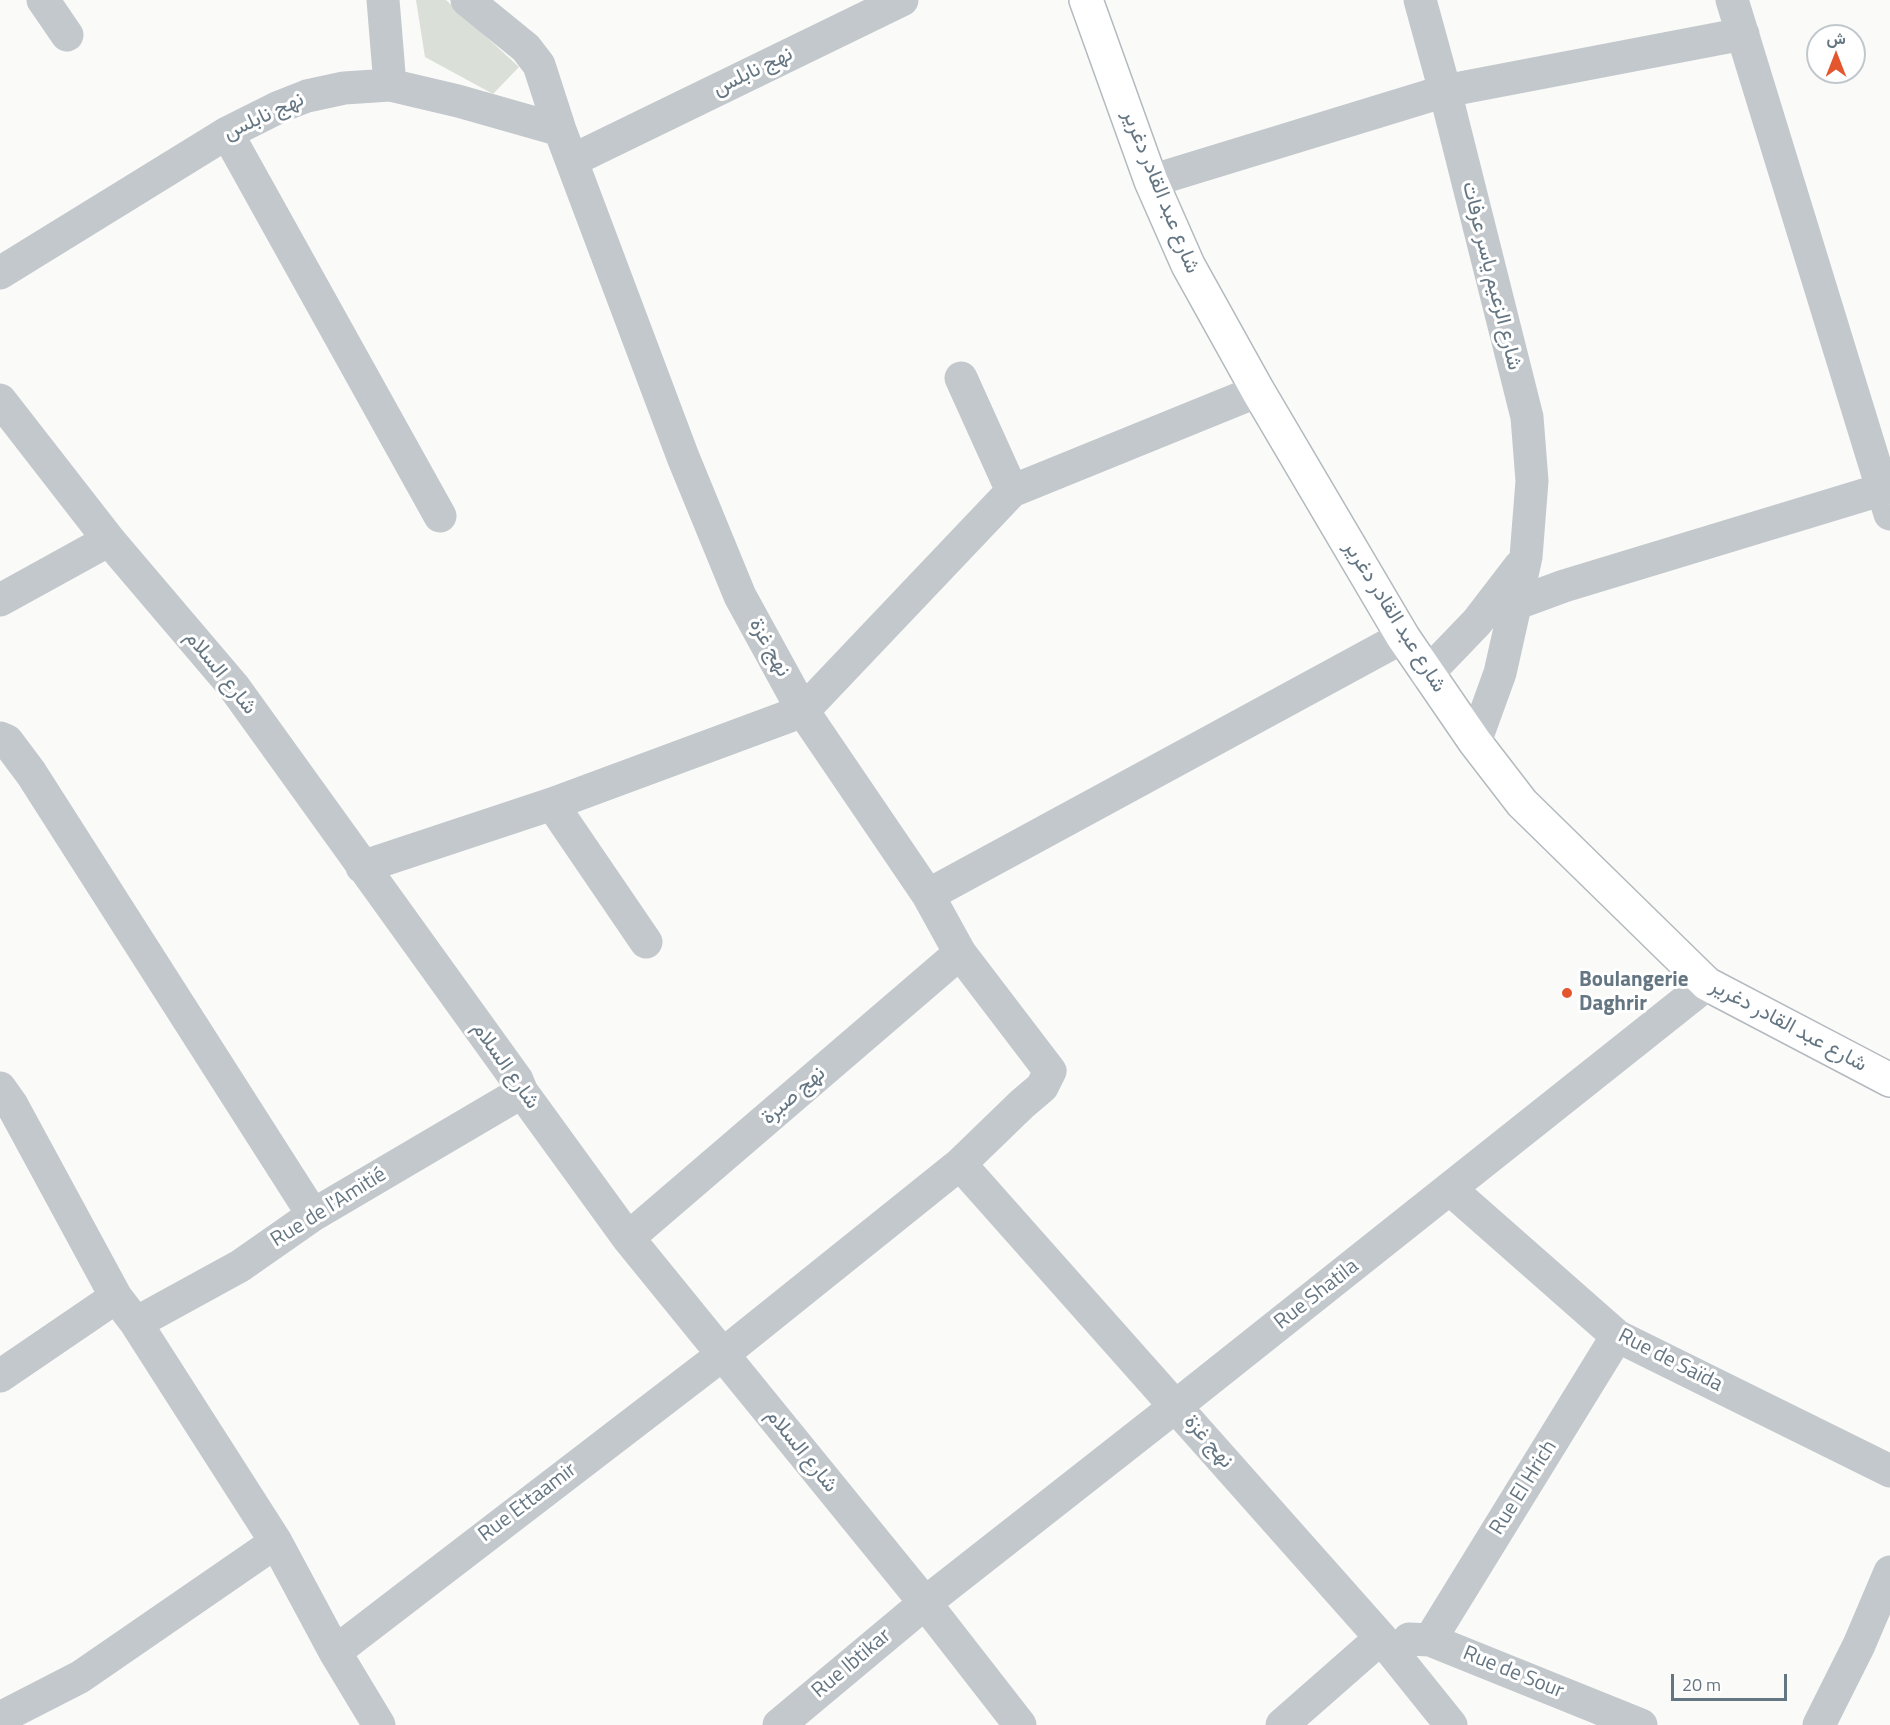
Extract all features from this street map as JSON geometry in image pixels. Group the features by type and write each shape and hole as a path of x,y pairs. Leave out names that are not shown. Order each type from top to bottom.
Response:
{"main road":[{"name":"شارع عبد القادر دغرير","path":"1086,0 1151,181 1188,265 1258,391 1403,637 1475,742 1522,803 1707,984 1890,1080"}],"street":[{"path":"43,0 67,35"},
{"path":"383,0 390,85"},
{"name":"نهج غزة","path":"467,0 526,48 539,65 566,145 682,457 740,596 803,711 928,896 960,953 1050,1071 1042,1087"},
{"name":"نهج نابلس","path":"0,273 227,133 279,106 308,96 344,88 390,85 458,101 566,145 902,0"},
{"name":"شارع الزعيم ياسر عرفات","path":"1420,0 1445,90 1527,417 1532,482 1526,557 1500,673 1475,742"},
{"path":"1515,604 1564,586 1887,497 1732,0"},
{"path":"1151,181 1445,90 1743,34"},
{"path":"227,133 440,516"},
{"path":"961,378 1012,491"},
{"path":"362,867 552,804 803,711 1012,491 1258,391"},
{"name":"شارع السلام","path":"0,400 109,540 234,687 628,1238 925,1603 1020,1725"},
{"path":"0,600 109,540"},
{"path":"1427,674 1478,622 1526,557"},
{"path":"928,896 1403,637"},
{"path":"0,738 7,741 31,773 313,1215"},
{"path":"552,804 646,942"},
{"name":"نهج صبرة","path":"628,1238 960,953"},
{"name":"Rue Shatila","path":"925,1603 1707,984"},
{"name":"Rue Ettaamir","path":"334,1652 722,1355 960,1164 1042,1087"},
{"path":"0,1088 12,1105 116,1297 136,1323 276,1542 334,1652 379,1725"},
{"name":"Rue de l'Amitié","path":"136,1323 240,1266 313,1215 522,1092"},
{"name":"نهج غزة","path":"960,1164 1381,1638 1451,1725"},
{"name":"Rue de Saïda","path":"1450,1189 1617,1336 1890,1470"},
{"path":"0,1376 116,1297"},
{"name":"Rue El Hrich","path":"1430,1640 1617,1336"},
{"path":"0,1718 80,1677 276,1542"},
{"path":"1819,1725 1859,1645 1890,1572"},
{"name":"Rue Ibtikar","path":"779,1725 925,1603"},
{"path":"1282,1725 1381,1638"},
{"name":"Rue de Sour","path":"1381,1638 1430,1640 1641,1725"}],"shaded area":[{"path":"416,0 446,0 519,67 493,94 425,57"}],"place":[{"name":"Boulangerie Daghrir","path":"1567,993"}]}
